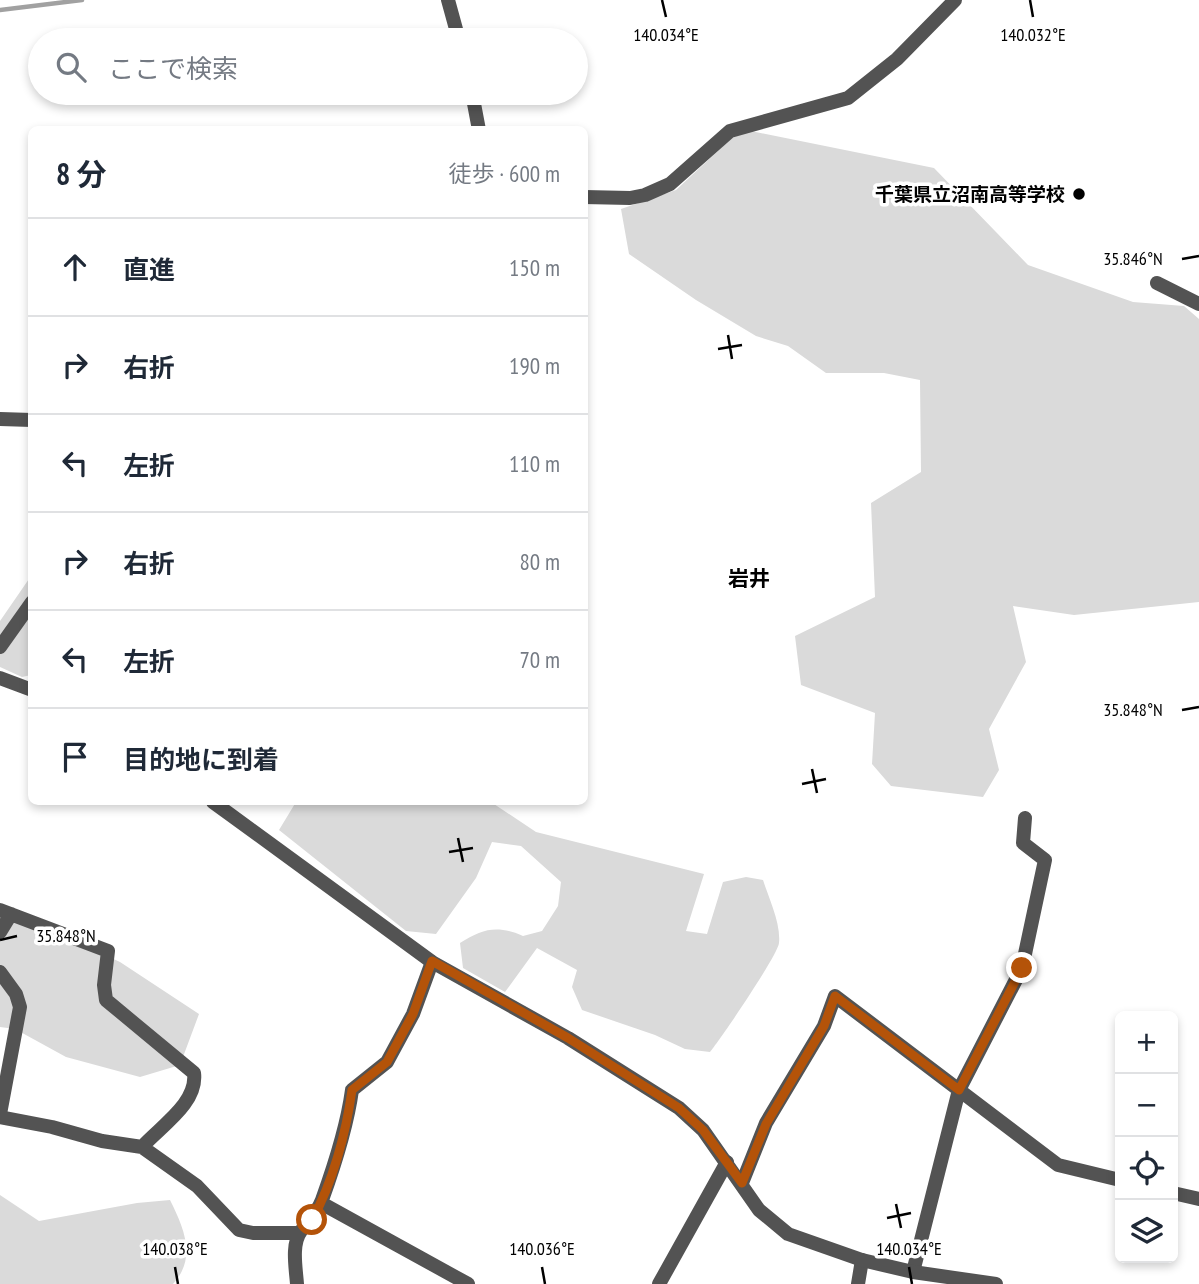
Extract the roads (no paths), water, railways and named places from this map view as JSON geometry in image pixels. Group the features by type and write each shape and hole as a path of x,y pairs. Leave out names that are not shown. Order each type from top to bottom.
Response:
{"street":[{"path":"448,0 456,28"},
{"path":"588,197 630,198 645,195 670,184 730,131 848,98 897,59 955,0"},
{"path":"474,105 478,126"},
{"path":"1157,283 1199,304"},
{"path":"0,419 28,420"},
{"path":"0,647 28,608"},
{"path":"0,678 28,688"},
{"path":"217,805 432,961 568,1038 679,1108 703,1130 759,1210 788,1234 862,1260 913,1272 996,1284"},
{"path":"913,1272 959,1090 1022,968 1045,860 1023,844 1026,818"},
{"path":"0,932 5,912 108,951 104,985 106,1000 194,1073 196,1085 189,1099 142,1147"},
{"path":"297,1284 296,1247 299,1233 312,1220 321,1203 349,1114 352,1090 387,1062 413,1014 432,961"},
{"path":"0,972 16,994 20,1007 0,1115 102,1141 142,1147 197,1186 239,1230 253,1233 299,1233"},
{"path":"742,1183 766,1124 824,1026 835,996 1058,1165 1115,1179"},
{"path":"659,1284 727,1162"},
{"path":"1178,1194 1199,1199"},
{"path":"321,1203 468,1284"},
{"path":"858,1284 862,1260"}],"waterway":[{"path":"0,10 82,0"}],"place":[{"name":"千葉県立沼南高等学校","path":"1079,194"}],"district":[{"name":"岩井","path":"749,579"}]}
